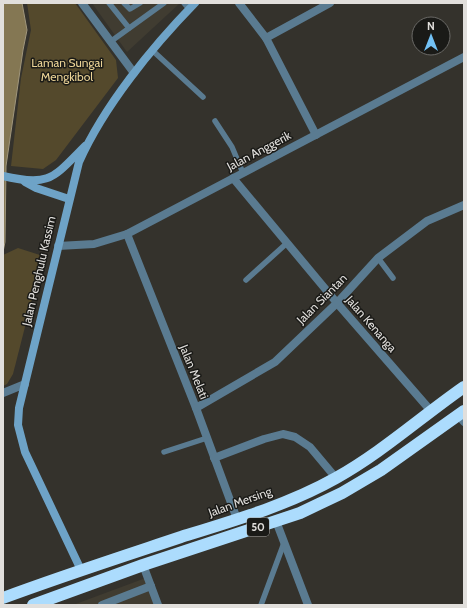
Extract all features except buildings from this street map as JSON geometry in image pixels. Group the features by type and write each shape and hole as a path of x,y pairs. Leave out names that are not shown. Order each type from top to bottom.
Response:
{"highway":[{"name":"Jalan Mersing","path":"3,598 80,570 237,519 298,496 336,478 387,445 431,410 464,387"},
{"name":"50","path":"33,605 300,512 342,493 381,470 462,416"}],"street":[{"path":"82,3 134,73"},
{"path":"238,3 266,38 316,135"},
{"path":"266,38 330,3"},
{"name":"Jalan Penghulu Kassim","path":"80,570 23,446 18,425 19,408 76,170 88,142 134,73 189,5"},
{"name":"Jalan Anggerik","path":"58,246 94,244 127,234 464,57"},
{"path":"3,176 24,181 39,182 53,176 88,142"},
{"name":"Jalan Kenanga","path":"233,178 336,303 431,410"},
{"path":"24,181 36,188 69,199"},
{"name":"Jalan Siantan","path":"196,408 275,362 336,303 378,258 427,221 464,205"},
{"name":"Jalan Melati","path":"127,234 196,408 237,519"},
{"path":"3,393 25,384"},
{"path":"214,458 264,439 283,434 295,437 310,447 336,478"},
{"path":"276,520 308,605"},
{"path":"143,566 158,605"},
{"path":"102,605 151,586"}],"lane":[{"path":"109,3 129,28"},
{"path":"124,3 130,9 140,3"},
{"path":"110,42 164,3"},
{"path":"153,51 203,97"},
{"path":"215,121 232,147 243,173"},
{"path":"246,280 287,243"},
{"path":"378,258 393,278"},
{"path":"164,452 207,438"},
{"path":"261,605 284,543"}],"shaded area":[{"path":"3,3 22,3 27,30 6,166 5,242 3,252"},
{"path":"92,3 180,3 127,52"},
{"path":"151,576 162,605 73,605"}],"green space":[{"name":"Laman Sungai Mengkibol","path":"27,3 75,3 116,60 118,78 56,160 43,169 11,166 21,78 31,30"},
{"path":"18,248 43,256 13,374 7,384 3,386 3,255"}]}
